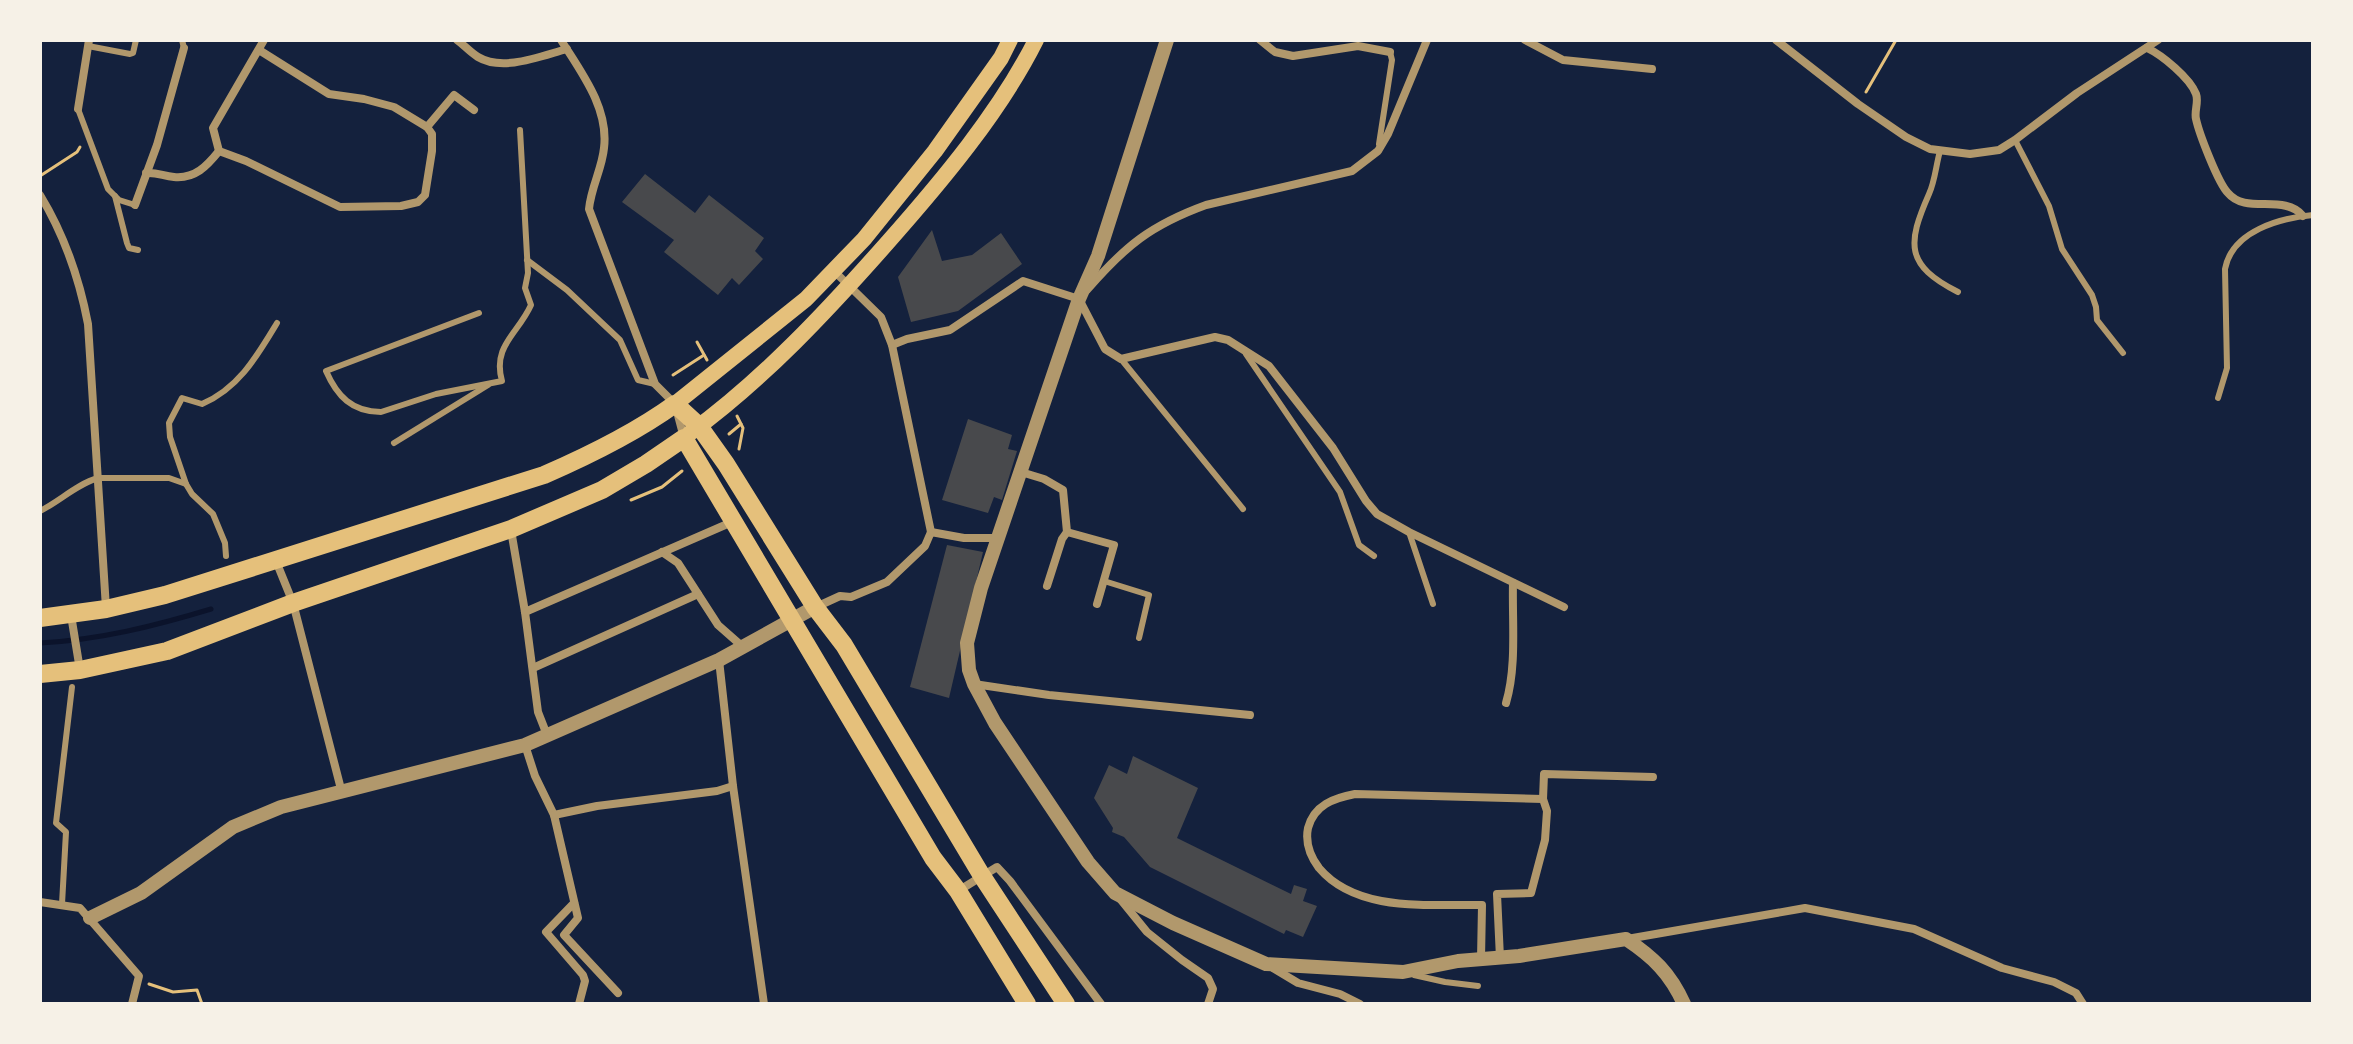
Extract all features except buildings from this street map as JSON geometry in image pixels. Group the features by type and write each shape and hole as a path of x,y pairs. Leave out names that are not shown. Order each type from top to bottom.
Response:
{"main road":[{"path":"40,618 72,622 106,609 179,591 276,561 544,475 649,423 806,299 834,271 935,151 1001,58 1010,40"},
{"path":"40,674 76,670 179,647 293,603 511,529 602,490 646,464 692,432 793,343 849,286 933,191 1003,97 1036,40"},
{"path":"675,404 692,432 732,522 933,858 958,891 1027,1004"},
{"path":"692,432 726,464 815,607 844,645 982,876 1066,1004"}],"street":[{"path":"219,151 213,128 264,40"},
{"path":"457,40 478,57 490,62 513,62 567,49"},
{"path":"561,40 597,103 605,124 604,150 591,191 589,209 655,384 675,404"},
{"path":"1167,40 1098,256 1079,299 999,538 967,643 969,670 995,723 1088,862 1147,932 1208,978 1213,989 1208,1004"},
{"path":"1260,40 1275,52 1293,56 1358,46 1390,52"},
{"path":"1079,299 1133,242 1168,221 1206,205 1352,171 1378,151 1388,134 1427,40"},
{"path":"1525,40 1563,60 1652,69"},
{"path":"1776,40 1860,105 1918,144 1940,151 1970,154 1999,150 2077,93 2158,40"},
{"path":"78,109 88,43"},
{"path":"135,205 157,145 183,44"},
{"path":"2147,48 2171,64 2195,91 2196,119 2228,194 2240,201 2291,207 2308,216"},
{"path":"219,151 340,207 401,206 418,202 425,195 432,151 432,134 427,127 394,107 329,94 259,50"},
{"path":"427,127 454,95 474,110"},
{"path":"146,173 156,172 174,177 195,174 205,168 219,151"},
{"path":"40,195 66,242 83,298 90,346 106,609"},
{"path":"90,918 141,893 233,827 281,807 525,745 719,660 815,607 887,582 925,546 931,532 892,345 881,317 834,271"},
{"path":"892,345 950,330 1023,281 1079,299 1105,349 1121,359 1215,337 1228,340 1269,366 1333,448 1377,514 1564,607"},
{"path":"1021,472 1044,479 1063,490 1067,532 1047,586"},
{"path":"525,612 732,522"},
{"path":"511,529 538,712 547,735"},
{"path":"931,532 964,538 999,538"},
{"path":"1067,532 1114,545 1097,604"},
{"path":"662,552 678,563 718,625 743,647"},
{"path":"276,561 293,603 342,793"},
{"path":"1506,703 1510,676 1513,583"},
{"path":"533,668 698,594"},
{"path":"72,622 76,670"},
{"path":"719,660 733,786 764,1004"},
{"path":"974,684 1049,695 1250,715"},
{"path":"525,745 535,776 554,815 578,918 564,935 618,993"},
{"path":"1500,958 1497,894 1531,893 1545,840 1547,811 1543,799 1544,774 1653,777"},
{"path":"554,815 733,786"},
{"path":"1481,959 1482,905 1397,904 1363,897 1322,871 1310,855 1308,827 1312,818 1329,801 1355,794 1543,799"},
{"path":"958,891 997,867 1101,1004"},
{"path":"1115,893 1173,923 1266,964 1298,983 1340,994 1360,1004"},
{"path":"40,902 80,908 90,918 139,976 132,1004"},
{"path":"574,903 546,932 583,975 585,981 579,1004"},
{"path":"1266,964 1403,972 1458,961 1500,958 1626,939 1805,908 1914,929 2002,968 2054,982 2076,993 2083,1004"},
{"path":"1626,939 1649,954 1666,971 1684,1004"}],"lane":[{"path":"88,43 130,54 136,40"},
{"path":"1378,151 1392,60 1390,52"},
{"path":"78,109 108,189 119,200 135,205"},
{"path":"479,313 326,371 340,398 354,407 372,412 381,412 436,394 502,381 498,365 500,353 530,309 525,288 528,273 520,130"},
{"path":"2015,140 2049,206 2062,249 2092,295 2097,320 2123,353"},
{"path":"1940,151 1930,192 1917,222 1915,248 1924,267 1958,292"},
{"path":"115,196 129,248 138,250"},
{"path":"2218,398 2227,368 2225,269 2230,254 2268,225 2308,216"},
{"path":"527,259 567,290 620,340 638,380 655,384"},
{"path":"226,556 225,543 213,514 186,484 170,437 169,423 182,398 202,404 228,390 245,373 277,323"},
{"path":"1242,348 1340,492 1359,545 1374,556"},
{"path":"1121,359 1243,509"},
{"path":"394,443 491,383"},
{"path":"40,511 98,478 169,478 186,484"},
{"path":"1409,532 1433,604"},
{"path":"1104,581 1149,595 1139,638"},
{"path":"62,904 66,832 56,823 76,670"},
{"path":"1403,972 1478,986"}],"path":[{"path":"1860,105 1896,40"},
{"path":"40,176 77,152 81,141"},
{"path":"673,375 704,355"},
{"path":"743,428 738,448 744,458"},
{"path":"631,500 662,487"},
{"path":"137,981 173,992 197,990 202,1004"}],"waterway":[{"path":"40,643 127,631 211,609"}]}
